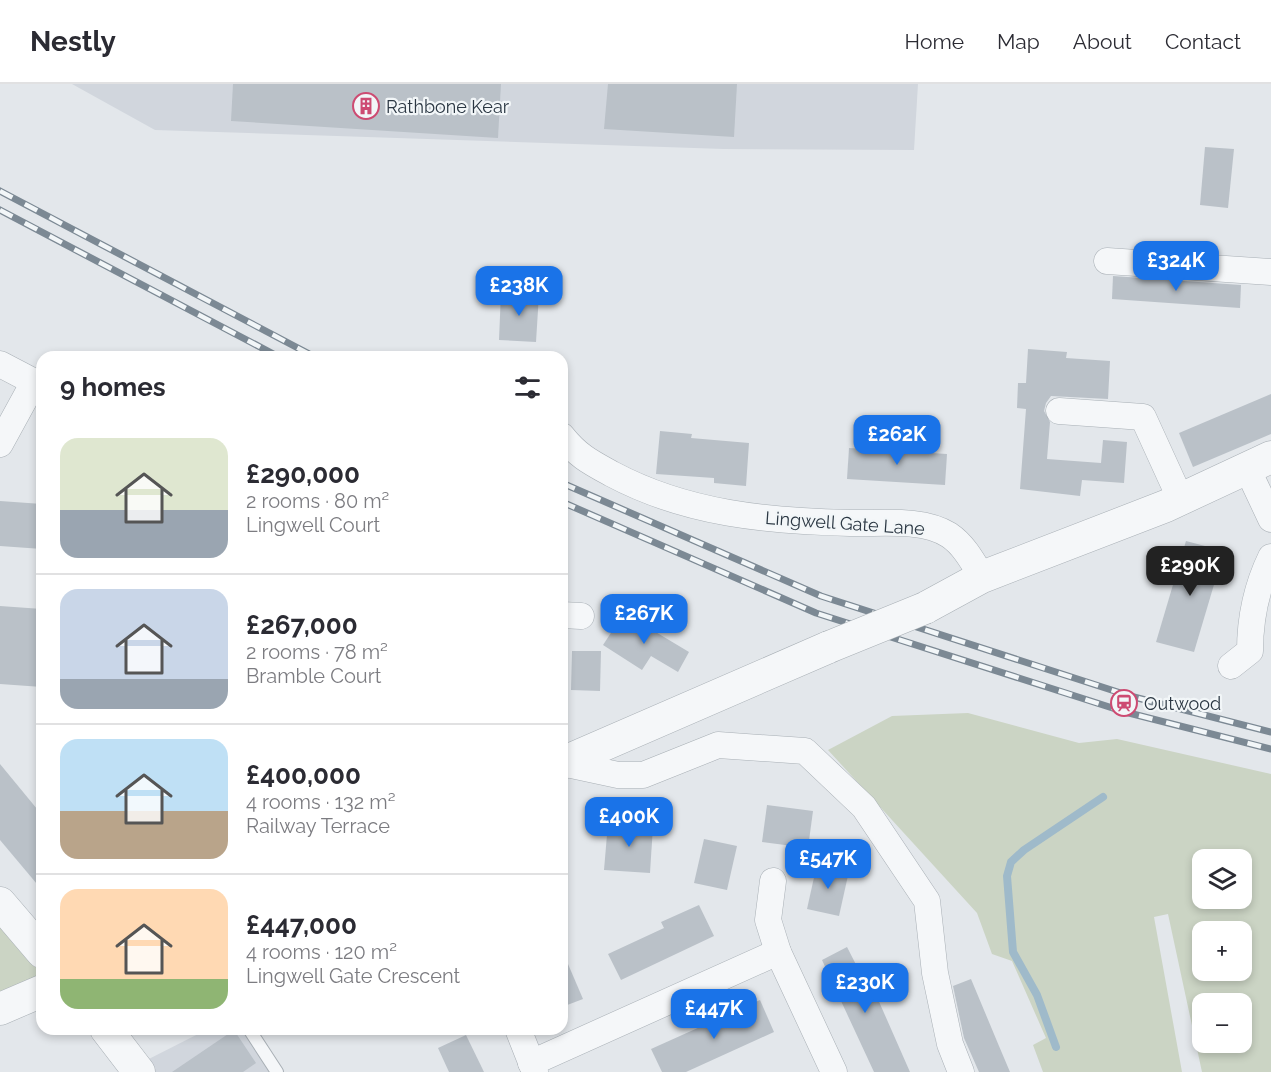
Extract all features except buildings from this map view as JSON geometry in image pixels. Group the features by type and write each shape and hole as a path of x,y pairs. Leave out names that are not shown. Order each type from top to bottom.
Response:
{"street":[{"path":"1107,261 1271,272"},
{"path":"0,364 36,383"},
{"path":"0,444 36,387"},
{"path":"1059,411 1143,417 1180,498"},
{"name":"Lingwell Gate Lane","path":"568,444 577,455 636,486 702,509 784,521 922,525 948,535 966,551 982,578"},
{"path":"568,760 829,647 925,608 982,578 1180,498 1259,462 1271,519"},
{"path":"1231,666 1250,651 1250,628 1262,576 1271,557"},
{"path":"568,764 618,775 643,775 718,745 805,751 864,807 927,902 935,973 950,1044 961,1072"},
{"path":"773,881 768,920 778,952 834,1072"},
{"path":"0,903 36,945"},
{"path":"520,1035 533,1067 778,952"},
{"path":"0,1009 36,994"},
{"path":"111,1035 139,1072"}],"lane":[{"path":"253,1035 278,1072"}],"shaded area":[{"path":"72,84 918,84 914,150 724,149 155,130"},
{"path":"196,1035 253,1035 277,1072 139,1072 135,1066"}],"green space":[{"path":"968,713 1079,743 1117,739 1271,774 1271,1072 1202,1072 1198,1053 1252,1053 1252,993 1192,993 1192,1026 1168,914 1154,917 1182,1072 1043,1072 1033,1045 1046,1038 1012,961 992,954 977,913 828,750 892,716"},
{"path":"0,900 36,943 36,994 0,1009"}],"waterway":[{"path":"1056,1047 1037,995 1013,952 1007,876 1011,862 1024,850 1103,797"}],"railway":[{"path":"0,191 304,351"},
{"path":"0,210 268,351"},
{"path":"568,486 821,596 1130,696 1271,732"},
{"path":"568,505 816,613 1125,712 1271,749"}],"place":[{"name":"Rathbone Kear","path":"366,106"},
{"name":"Outwood","path":"1124,703"}]}
